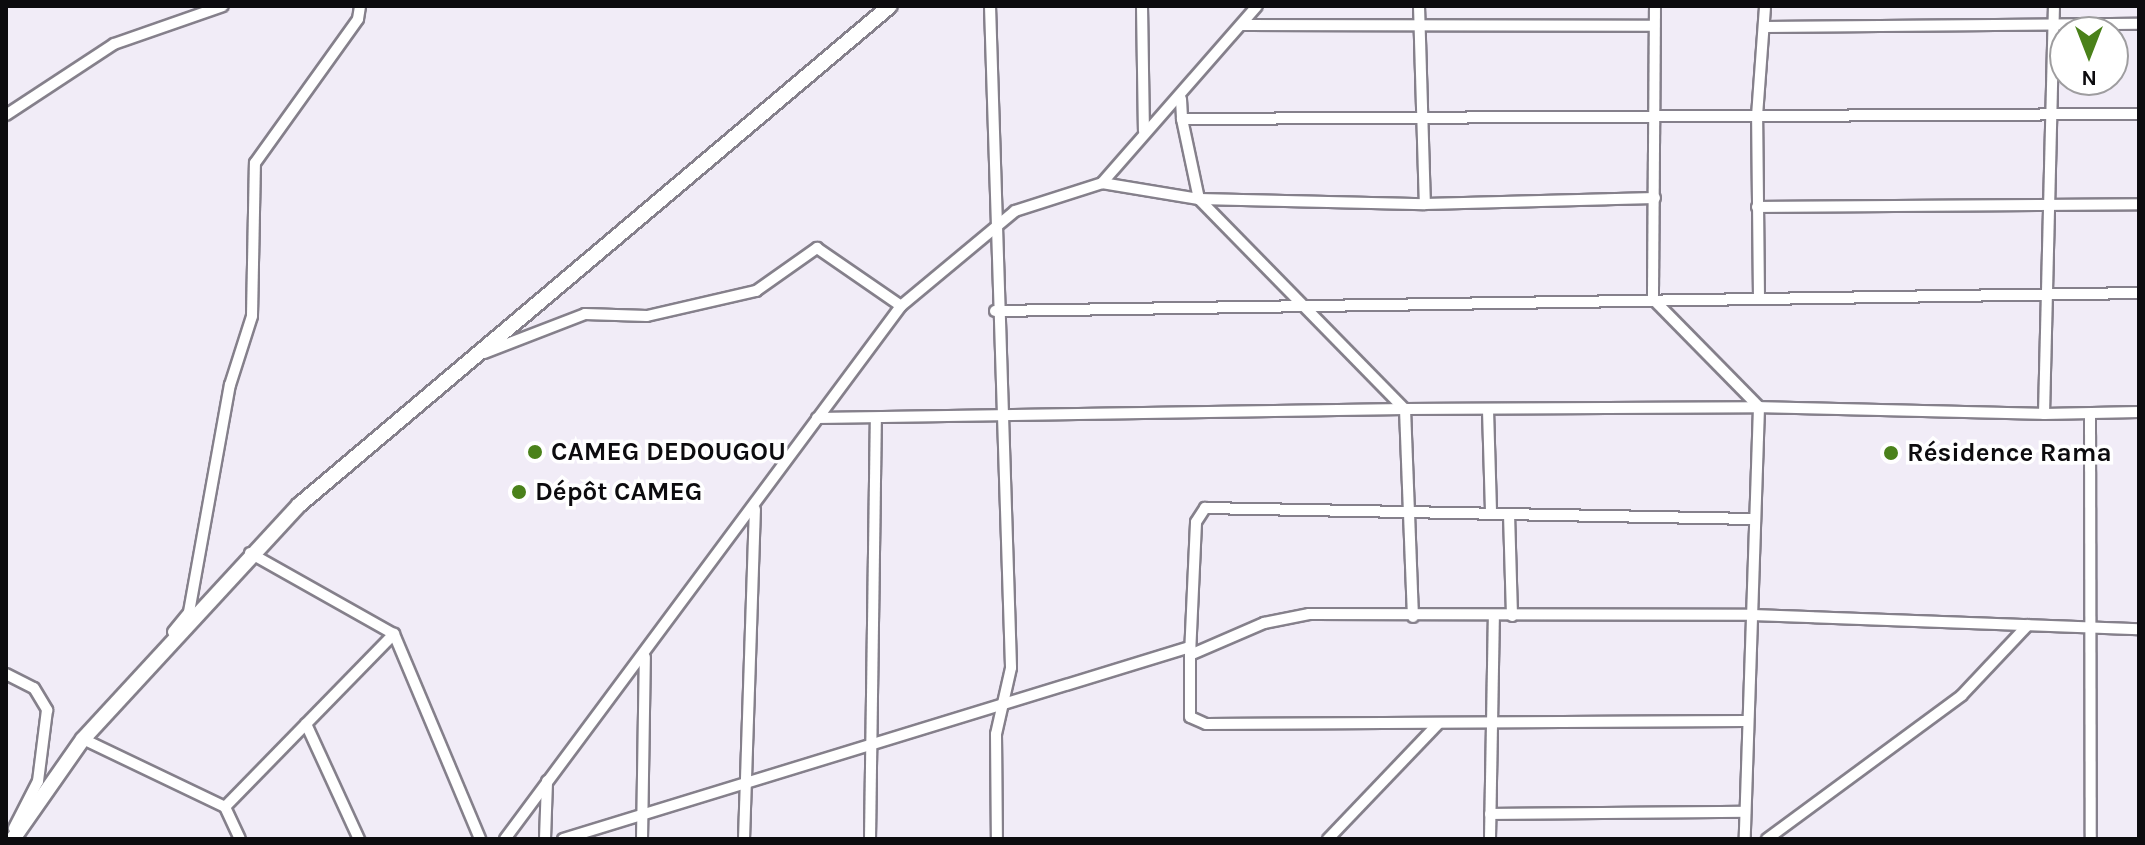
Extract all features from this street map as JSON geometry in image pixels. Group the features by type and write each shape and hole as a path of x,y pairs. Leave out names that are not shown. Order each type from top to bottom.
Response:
{"main road":[{"path":"11,839 83,739 250,553 380,429 470,358 890,6"}],"street":[{"path":"6,115 114,44 223,6"},
{"path":"102,718 189,612 230,385 252,316 255,163 358,19 360,6"},
{"path":"990,6 995,311 1007,703 996,734 997,839"},
{"path":"1142,6 1144,131"},
{"path":"1102,183 1144,131 1181,99 1257,6"},
{"path":"1419,6 1425,204"},
{"path":"1655,6 1653,299 1759,407 1752,519 1745,839"},
{"path":"1759,298 1757,116 1765,6"},
{"path":"1765,27 2049,24"},
{"path":"1242,25 1419,29 1654,26"},
{"path":"2044,414 2053,96"},
{"path":"1181,99 1182,119 1199,199 1405,409 1413,617"},
{"path":"1182,119 1424,122 2139,114"},
{"path":"505,839 755,509 817,418 901,306 995,226 1035,202 1102,183 1199,199 1425,204 1655,198"},
{"path":"1757,207 2139,204"},
{"path":"470,358 585,314 647,316 756,291 817,248 901,306"},
{"path":"995,311 2139,293"},
{"path":"817,418 876,422 1405,409 1759,407 2090,415 2139,412"},
{"path":"1488,410 1491,513"},
{"path":"2090,415 2094,628 2091,839"},
{"path":"870,839 876,422"},
{"path":"1746,721 1198,723 1190,717 1190,651 1196,522 1205,508 1752,519"},
{"path":"744,839 755,509"},
{"path":"1509,514 1512,616"},
{"path":"250,553 394,634 480,839"},
{"path":"563,839 1007,703 1190,651 1264,623 1309,614 1413,617 1752,615 2139,629"},
{"path":"1490,839 1494,616"},
{"path":"1767,839 1962,695 2028,625"},
{"path":"225,807 394,634"},
{"path":"642,839 645,657"},
{"path":"6,674 34,688 47,710 38,781 11,839"},
{"path":"306,724 359,839"},
{"path":"1328,839 1438,724"},
{"path":"83,739 225,807 240,839"},
{"path":"545,839 547,781"},
{"path":"1490,814 1744,812"}],"place":[{"name":"CAMEG DEDOUGOU","path":"535,452"},
{"name":"Résidence Rama","path":"1891,453"},
{"name":"Dépôt CAMEG","path":"519,492"}]}
